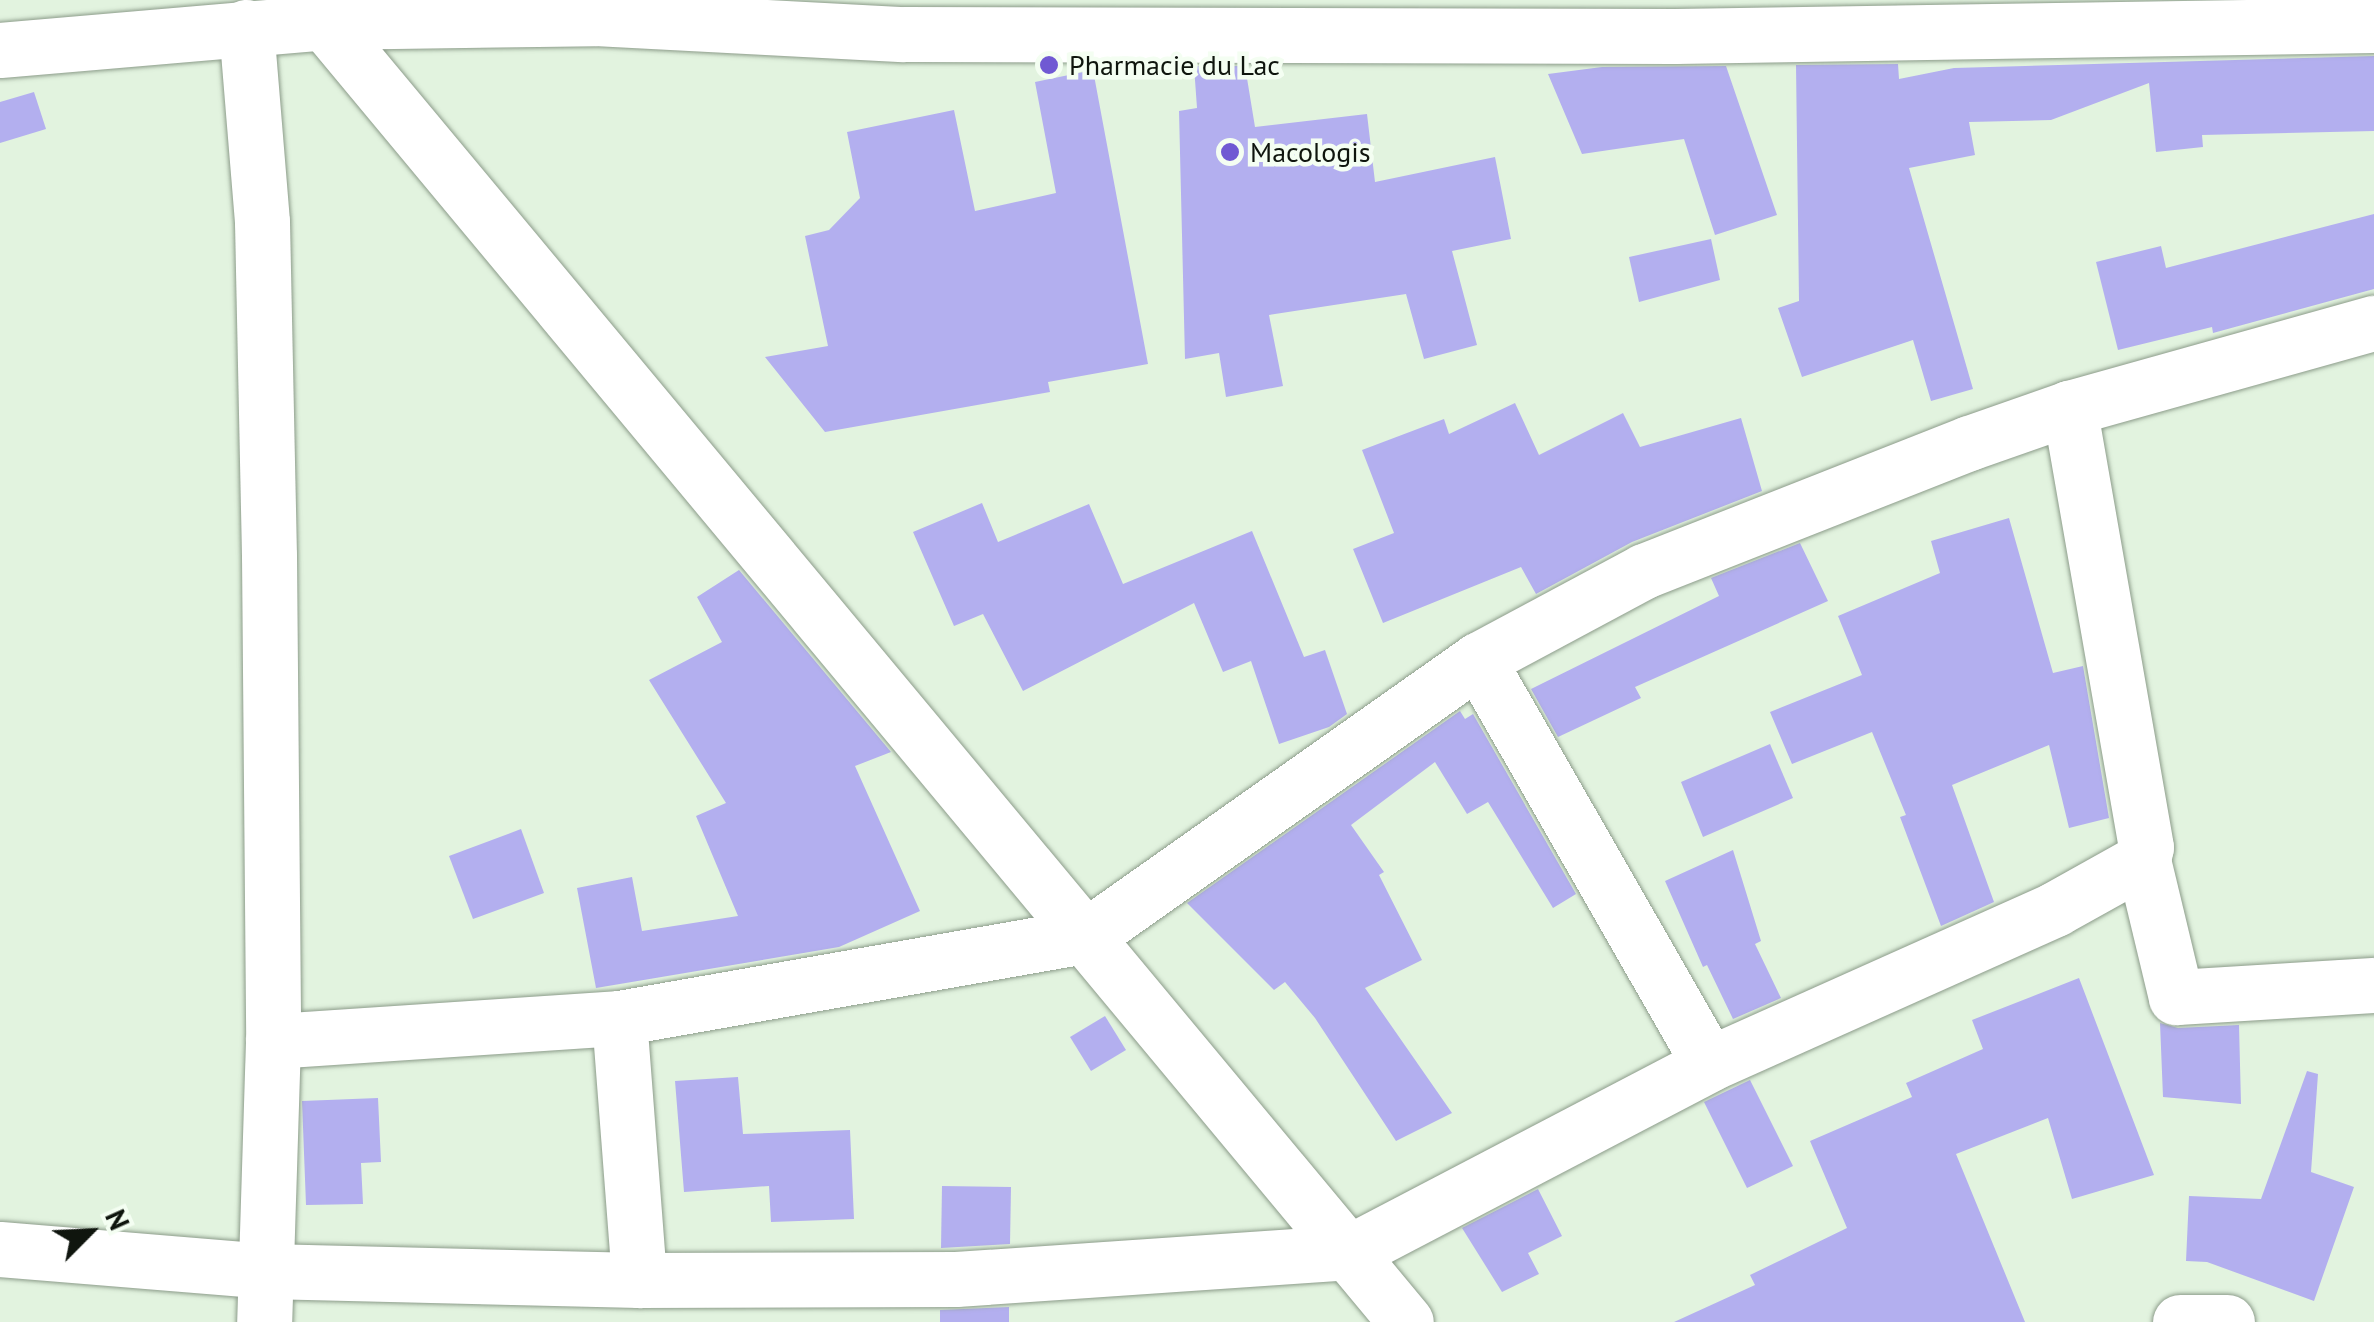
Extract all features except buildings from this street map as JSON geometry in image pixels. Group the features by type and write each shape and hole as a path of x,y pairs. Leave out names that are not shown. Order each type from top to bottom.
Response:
{"street":[{"path":"322,11 1406,1322"},
{"path":"0,50 246,27 322,11 595,18 904,34 1655,36 2374,25"},
{"path":"246,27 262,222 273,1041 265,1296"},
{"path":"273,1041 619,1018 1088,935 1478,660 1644,571 1969,443 2069,408 2374,323"},
{"path":"2069,408 2146,847 2143,860 2176,997 2374,986"},
{"path":"1478,660 1708,1064"},
{"path":"0,1249 265,1296 639,1280 956,1279 1350,1252 1708,1064 2055,909 2143,860"},
{"path":"619,1018 639,1280"},
{"path":"2180,1322 2227,1322"}],"place":[{"name":"Pharmacie du Lac","path":"1049,65"},
{"name":"Macologis","path":"1230,152"}]}
